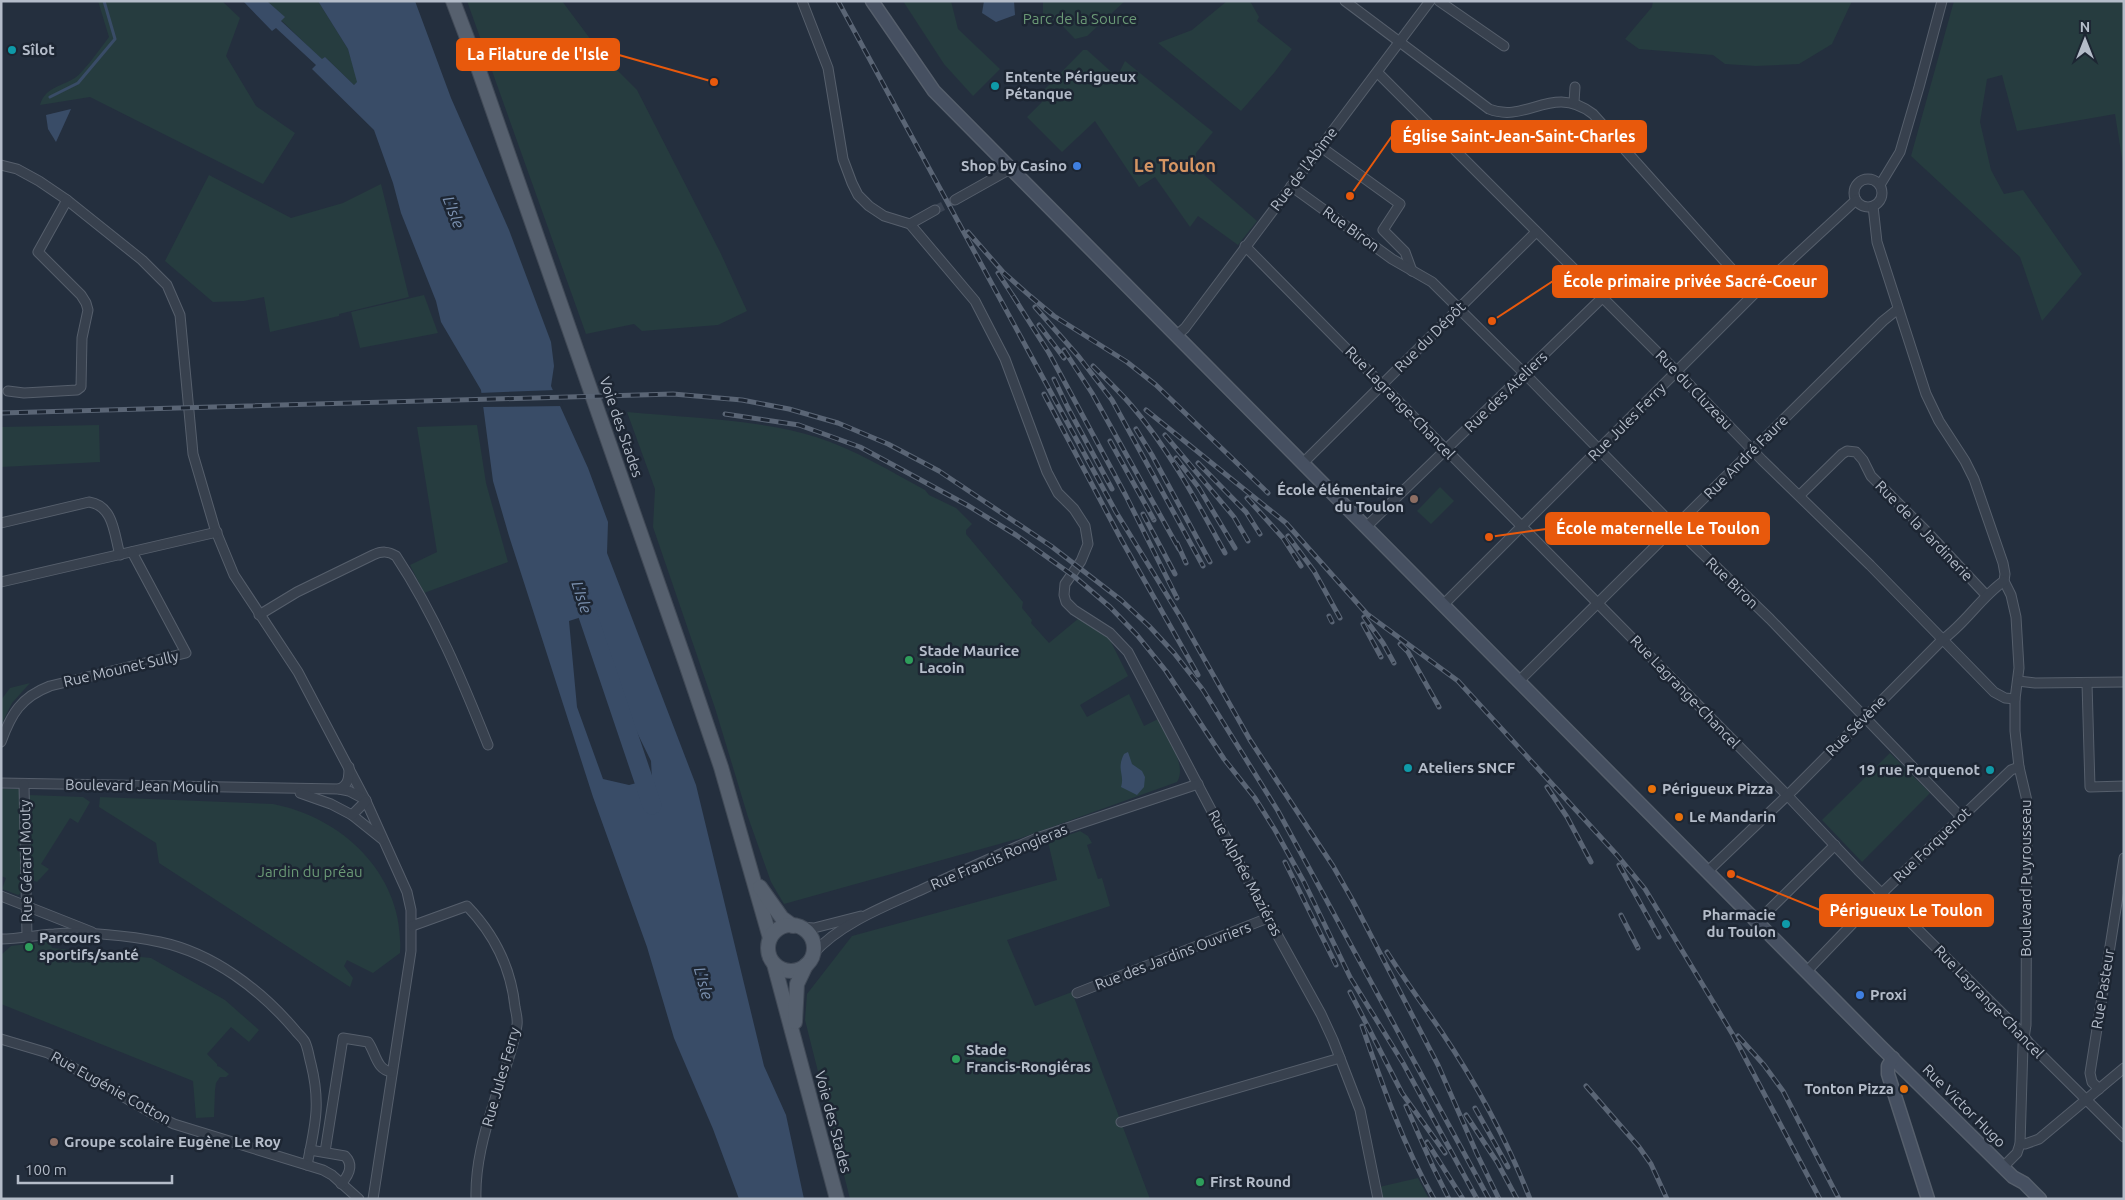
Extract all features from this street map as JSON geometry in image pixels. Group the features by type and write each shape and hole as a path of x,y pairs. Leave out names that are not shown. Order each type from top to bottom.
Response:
{"main road":[{"name":"Voie des Stades","path":"453,1 721,767 748,867 770,938"},
{"name":"Rue Victor Hugo","path":"872,1 934,91 1757,922 2013,1177 2024,1183 2040,1199"},
{"name":"Voie des Stades","path":"748,867 767,900 782,918 796,926"},
{"path":"796,926 810,935 813,941 810,960 800,969 787,971 774,964 769,955 770,938 780,928 796,926"},
{"name":"Voie des Stades","path":"798,1053 795,998 797,984 810,960"},
{"name":"Voie des Stades","path":"774,964 837,1199"},
{"path":"1893,1058 1890,1062 1888,1074 1928,1199"},
{"name":"Rue Victor Hugo","path":"2013,1177 2018,1187 2028,1199"}],"street":[{"path":"802,1 828,68 843,159 858,195 869,206 884,216 910,224 935,210"},
{"path":"1346,1 1489,108 1499,112 1509,112 1557,101 1574,102 1582,105 1593,114 1754,294"},
{"name":"Rue de l'Abîme","path":"1176,336 1185,328 1245,246 1378,73 1430,1"},
{"path":"1439,1 1504,46"},
{"path":"1880,185 1900,152 1942,1"},
{"name":"Rue du Cluzeau","path":"1378,73 1677,372 1753,451 1870,565 1994,692 2005,698 2015,699"},
{"path":"1574,102 1575,87"},
{"name":"Rue Biron","path":"1321,147 1400,204 1383,230 1405,252 1412,271"},
{"path":"1,165 17,169 67,200 142,260 166,285 180,315 193,454 227,562 298,672 366,800 407,892 411,910 411,950 372,1199"},
{"path":"955,200 1012,168"},
{"path":"1870,179 1880,185 1882,189 1881,199 1873,206 1864,207 1856,200 1854,189 1860,182 1870,179"},
{"name":"Rue Biron","path":"1291,186 1392,259 1432,282 1675,527 1777,626 1961,817"},
{"path":"8,391 24,393 77,390 81,387 82,338 88,310 86,303 81,295 38,252 67,200"},
{"name":"Rue Jules Ferry","path":"1443,604 1600,450 1754,294 1856,200"},
{"path":"1873,206 1877,242 1898,310"},
{"name":"Rue Alphée Maziéras","path":"910,224 975,301 1005,359 1046,472 1058,493 1074,509 1085,526 1088,544 1081,561 1063,588 1066,602 1074,610 1110,633 1128,652 1268,918 1321,1014 1360,1110 1378,1199"},
{"name":"Rue du Dépôt","path":"1303,463 1536,232"},
{"name":"Rue Lagrange-Chancel","path":"1245,246 2124,1137"},
{"name":"Rue des Ateliers","path":"1366,527 1526,375 1602,298"},
{"name":"Boulevard Puyrousseau","path":"1898,310 1907,330 1931,406 1965,460 1974,479 2003,563 2004,581 2011,595 2016,617 2019,668 2015,699 2015,731 2019,767 2027,801 2024,1037 2020,1144"},
{"name":"Rue André Faure","path":"1519,681 1883,321 1898,310"},
{"name":"Rue de la Jardinerie","path":"1800,495 1842,454 1847,451 1856,452 1863,460 1871,476 1930,535 1986,596"},
{"path":"1,523 90,502 98,504 105,508 109,514 120,555"},
{"path":"1,582 217,532"},
{"name":"Rue Mounet Sully","path":"1,742 14,713 33,692 50,686 186,653 132,552"},
{"path":"260,615 297,592 339,571 381,552 390,552 396,556 427,607 464,684 488,745"},
{"name":"Rue Sévène","path":"1708,871 1942,640 1963,623 1986,596 2004,581"},
{"path":"2018,681 2035,683 2124,682"},
{"path":"2087,683 2090,787 2124,786"},
{"path":"339,789 344,787 348,781 349,766"},
{"name":"Rue Forquenot","path":"1807,971 1882,893 2011,770 2019,767"},
{"name":"Boulevard Jean Moulin","path":"1,783 283,790 339,789 350,791 366,800"},
{"name":"Rue Gérard Mouty","path":"24,784 27,937"},
{"name":"Rue Francis Rongieras","path":"810,960 826,942 870,913 1037,838 1198,784"},
{"name":"Boulevard Jean Moulin","path":"283,790 306,794 332,804 352,814 382,839"},
{"path":"352,814 366,800"},
{"path":"1757,922 1835,845"},
{"name":"Rue Pasteur","path":"2099,1089 2092,1082 2090,1073 2124,858"},
{"path":"1,896 99,935"},
{"name":"Rue Jules Ferry","path":"412,926 467,906 476,915 499,949 513,985 517,1023 511,1053 494,1102 480,1154 476,1199"},
{"path":"796,926 814,928 870,913"},
{"name":"Rue des Jardins Ouvriers","path":"1077,993 1268,918"},
{"path":"1,940 56,934 99,935 162,942 193,952 238,978 286,1018 305,1042 316,1084 317,1116 307,1165"},
{"path":"325,1152 343,1038 368,1042 380,1066 386,1072 392,1072"},
{"name":"Rue Eugénie Cotton","path":"1,1039 48,1053 174,1124 323,1170 359,1199"},
{"path":"1121,1122 1340,1058"},
{"path":"2003,1167 2017,1153 2020,1144 2039,1139 2124,1068"},
{"path":"310,1150 339,1154 348,1159 349,1174 342,1184"}],"green space":[{"path":"98,1 222,1 240,18 226,56 256,106 295,133 263,184 90,97 40,105 42,99 49,91 77,76 109,37"},
{"path":"267,1 318,1 348,49 358,82 354,85 325,57 322,60 281,20 284,17"},
{"path":"467,1 562,1 603,56 637,90 721,254 747,311 718,325 642,331 634,324 586,334"},
{"path":"903,1 951,1 958,29 1000,69 973,96 944,64"},
{"name":"Parc de la Source","path":"1043,1 1125,1 1087,36 1075,39 1056,19 1043,25"},
{"path":"1227,1 1250,1 1259,17 1257,21 1292,49 1241,111 1158,43 1192,30"},
{"path":"1653,1 1852,1 1832,44 1799,64 1756,66 1725,64 1713,55 1639,49 1625,39 1652,7"},
{"path":"1954,1 2124,1 2124,171 2115,114 2017,131 2002,75 1987,79 1980,122 1991,170 2004,194 2023,190 2082,274 2042,321 2020,257 1911,156"},
{"path":"1083,50 1087,50 1117,77 1125,61 1213,132 1196,153 1195,167 1257,221 1238,245 1198,216 1190,227 1155,177 1139,187 1095,121 1062,152 1027,117 1042,102 1043,91"},
{"path":"209,175 291,218 343,203 381,184 409,297 270,332 264,297 244,301 213,302 165,261"},
{"path":"424,295 438,333 360,348 351,312"},
{"name":"Stade Maurice Lacoin","path":"627,412 770,426 816,437 872,461 925,490 929,495 956,508 972,524 966,530 966,534 1023,602 1022,608 1032,620 1031,623 1049,643 1079,618 1112,639 1111,642 1128,676 1080,705 1087,717 1129,694 1144,726 1158,719 1178,759 1180,775 1177,782 1021,838 784,904 771,882 748,817 715,708 653,527 655,489"},
{"path":"99,425 100,462 1,467 1,427"},
{"path":"477,425 486,483 508,562 424,593 410,565 437,552 417,427"},
{"path":"1440,487 1454,501 1431,524 1417,511"},
{"path":"30,683 12,703 1,725 1,700 10,688"},
{"path":"1890,753 1930,793 1862,862 1822,820"},
{"path":"1,789 20,789 22,892 18,895 2,889 6,878 1,876"},
{"path":"29,795 83,797 90,802 78,823 70,818 41,864 49,869 37,882 29,879"},
{"name":"Jardin du préau","path":"100,797 273,804 299,811 324,822 346,837 365,855 381,876 392,900 399,925 400,953 373,973 347,960 344,966 353,978 350,987 159,863 156,843 99,807"},
{"name":"Stade Francis-Rongiéras","path":"1080,831 1088,836 1092,843 1087,845 1098,879 1102,878 1110,906 1007,940 1035,1006 1072,992 1150,1199 850,1199 805,1020 807,994 852,936 1057,880 1048,842"},
{"path":"50,941 52,948 151,958 225,1000 259,1030 249,1042 231,1027 207,1054 217,1066 229,1074 226,1077 220,1077 216,1083 214,1117 196,1118 193,1081 1,1004 1,955 11,946"},
{"path":"1418,1178 1429,1199 1381,1199 1379,1187"}],"water":[{"path":"243,1 267,1 285,17 281,21 322,59 325,57 354,85 357,82 348,49 318,1 415,1 451,98 509,230 551,342 554,366 551,386 588,468 608,522 607,553 696,785 764,1066 786,1115 804,1199 739,1199 713,1129 674,1038 647,947 593,797 509,536 493,481 481,390 441,322 436,301 401,213 393,183 374,130 312,69 316,65 276,28 272,31","holes":["594,613 629,716 651,761 652,779 629,785 603,779 577,707 569,621"]},
{"path":"984,1 1014,1 1015,15 996,22 982,13"},
{"path":"71,109 56,142 48,129 46,115"},
{"path":"1128,752 1132,764 1142,771 1145,777 1144,787 1137,795 1121,787 1122,759 1124,754"}],"pier":[{"path":"556,390 563,406 481,407 479,393"}],"waterway":[{"path":"50,97 78,83 115,39 104,1"},
{"name":"L'Isle","path":"580,592 652,805"}],"tunnel":[{"path":"935,210 955,200"}],"railway":[{"path":"838,1 1116,512 1181,618 1250,740 1333,866 1353,901 1438,1065 1499,1199"},
{"path":"968,232 1003,272 1054,316 1127,362 1156,385 1268,493"},
{"path":"998,273 1017,302"},
{"path":"1013,296 1049,353 1126,496 1177,598"},
{"path":"1035,307 1079,357 1112,400 1203,566"},
{"path":"1039,325 1064,358"},
{"path":"1064,350 1092,393 1179,549"},
{"path":"1093,366 1126,400 1158,440 1182,476 1225,553"},
{"path":"1054,379 1112,489"},
{"path":"1,413 673,394 742,400 789,409 838,423 888,444 939,471 1051,546 1121,600 1174,653 1203,690 1278,811 1489,1199"},
{"path":"1044,394 1122,541 1198,675"},
{"path":"1146,410 1286,523 1367,614 1458,681 1617,855 1645,889 1733,1035 1820,1199"},
{"path":"725,414 799,425 860,447 967,505 1016,535 1075,577 1110,607 1137,635 1166,671 1224,759 1255,798 1275,830 1304,882 1350,977 1403,1063 1477,1199"},
{"path":"1136,429 1210,562"},
{"path":"1165,435 1234,517 1248,541"},
{"path":"1110,441 1154,520"},
{"path":"1176,458 1199,488 1235,548"},
{"path":"1198,463 1246,512 1260,534"},
{"path":"1247,498 1283,538 1301,566"},
{"path":"1143,514 1175,574"},
{"path":"1288,536 1314,571 1340,618"},
{"path":"1177,543 1186,563"},
{"path":"1329,616 1332,622"},
{"path":"1364,617 1383,643 1394,663"},
{"path":"1363,624 1381,657"},
{"path":"1400,644 1408,652 1439,707"},
{"path":"1547,787 1567,817 1591,862"},
{"path":"1285,862 1336,965"},
{"path":"1619,865 1659,937"},
{"path":"1621,915 1638,948"},
{"path":"1387,952 1441,1031 1478,1091 1501,1134 1530,1199"},
{"path":"1350,992 1402,1093 1445,1153"},
{"path":"1362,1026 1403,1136 1434,1199"},
{"path":"1738,1036 1764,1065 1783,1091 1839,1199"},
{"path":"1586,1086 1639,1147 1651,1164 1667,1199"},
{"path":"1406,1106 1449,1199"},
{"path":"1475,1108 1508,1167"},
{"path":"1466,1115 1497,1162 1517,1199"},
{"path":"1427,1142 1463,1199"}],"place":[{"name":"Sîlot","path":"12,50"},
{"name":"La Filature de l'Isle","path":"714,82"},
{"name":"Entente Périgueux Pétanque","path":"995,86"},
{"name":"Shop by Casino","path":"1077,166"},
{"name":"Église Saint-Jean-Saint-Charles","path":"1350,196"},
{"name":"École primaire privée Sacré-Coeur","path":"1492,321"},
{"name":"École élémentaire du Toulon","path":"1414,499"},
{"name":"École maternelle Le Toulon","path":"1489,537"},
{"name":"Stade Maurice Lacoin","path":"909,660"},
{"name":"Ateliers SNCF","path":"1408,768"},
{"name":"19 rue Forquenot","path":"1990,770"},
{"name":"Périgueux Pizza","path":"1652,789"},
{"name":"Le Mandarin","path":"1679,817"},
{"name":"Périgueux Le Toulon","path":"1731,874"},
{"name":"Pharmacie du Toulon","path":"1786,924"},
{"name":"Parcours sportifs/santé","path":"29,947"},
{"name":"Proxi","path":"1860,995"},
{"name":"Stade Francis-Rongiéras","path":"956,1059"},
{"name":"Tonton Pizza","path":"1904,1089"},
{"name":"Groupe scolaire Eugène Le Roy","path":"54,1142"},
{"name":"First Round","path":"1200,1182"}],"district":[{"name":"Le Toulon","path":"1175,166"}]}
